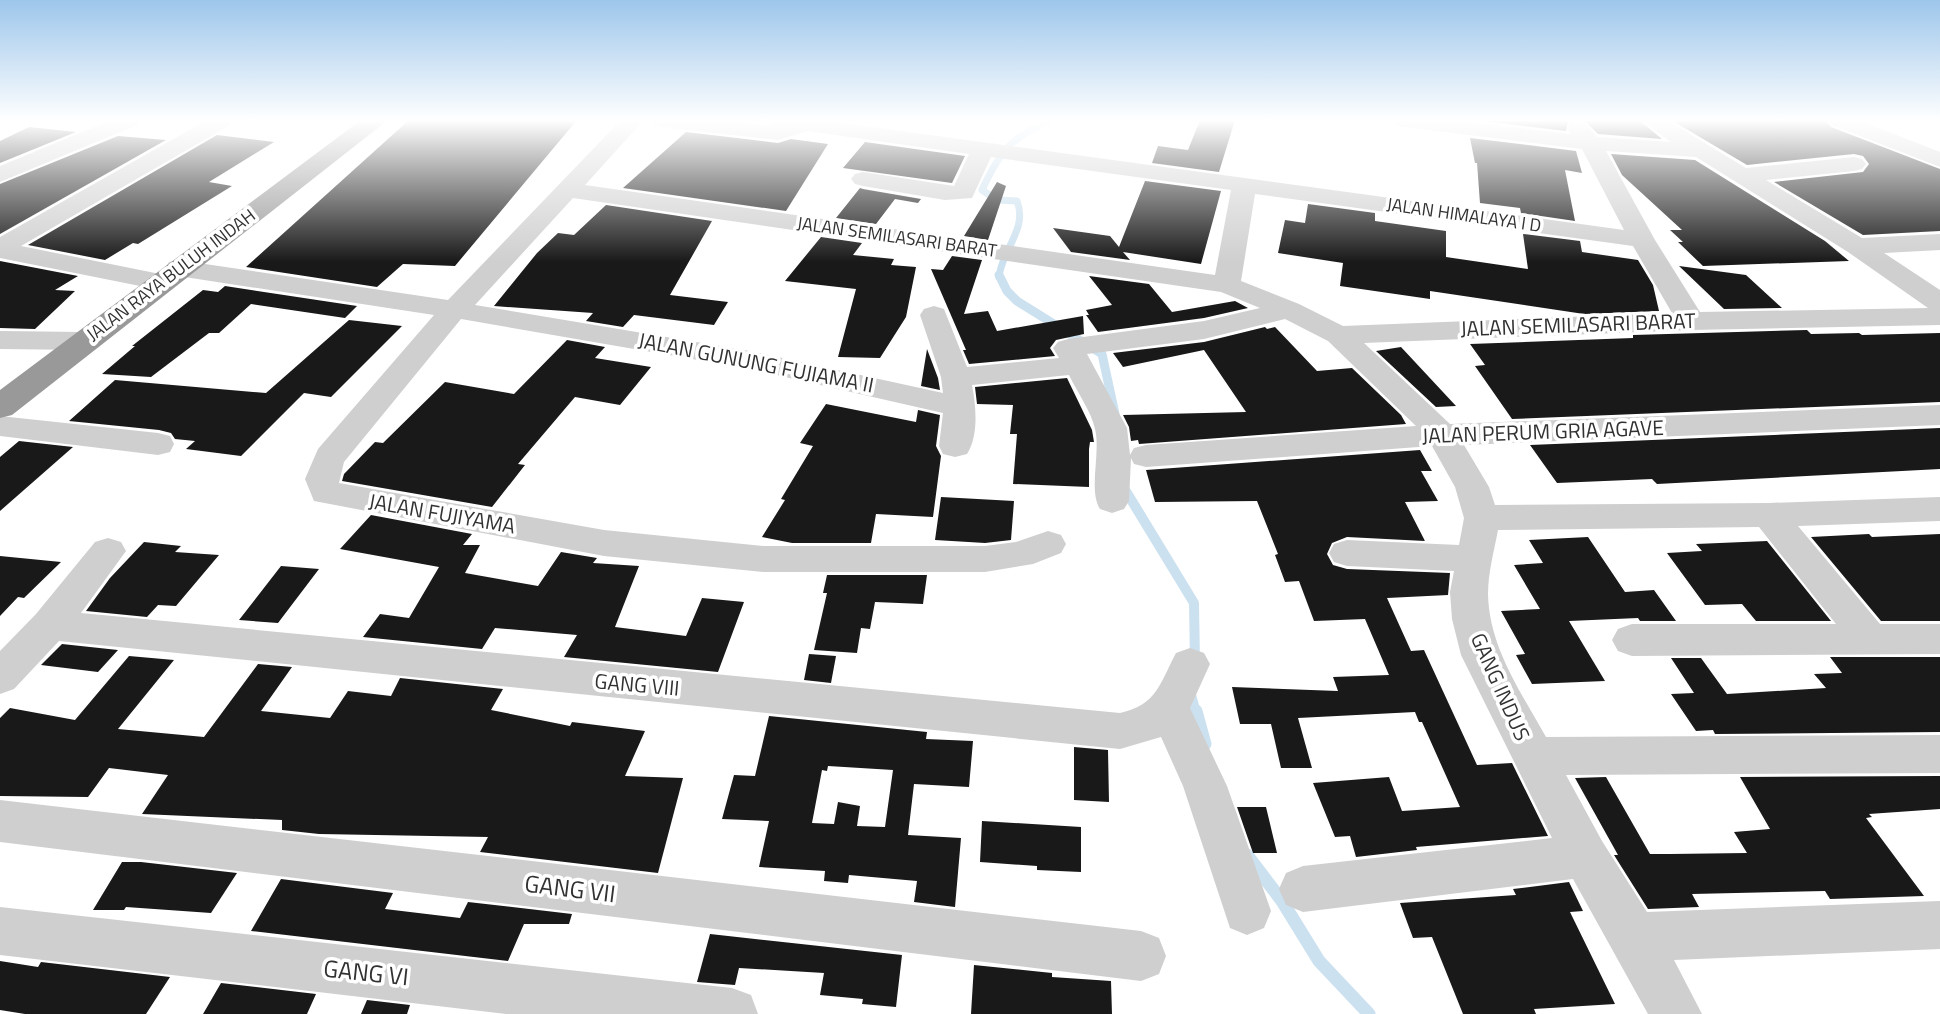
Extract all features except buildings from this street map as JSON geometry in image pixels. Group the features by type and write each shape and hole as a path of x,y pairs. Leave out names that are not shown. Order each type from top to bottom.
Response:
{"highway":[{"name":"JALAN RAYA BULUH INDAH","path":"0,407 313,167"}],"street":[{"path":"0,175 18,167"},
{"name":"JALAN GUNUNG FUJIAMA II","path":"141,167 4,245 1,250 169,275 455,309 870,383 958,392"},
{"name":"JALAN FUJIYAMA","path":"588,167 455,309 330,457 322,471 320,482 326,494 604,543 763,559 985,559 1020,555 1048,544"},
{"path":"863,179 945,193 963,192 974,167"},
{"name":"JALAN HIMALAYA I D","path":"1123,167 1642,240"},
{"path":"1603,167 1642,240 1691,321"},
{"path":"1732,167 1857,246 1940,303"},
{"path":"1745,175 1821,167"},
{"path":"1227,285 1244,184"},
{"name":"JALAN SEMILASARI BARAT","path":"567,190 1227,285 1290,310 1338,335 1691,321 1940,316"},
{"path":"1857,246 1940,242"},
{"path":"1112,501 1114,459 1111,428 1068,348 1204,330 1290,310"},
{"path":"934,315 958,392 955,446"},
{"name":"GANG INDUS","path":"1338,335 1413,404 1442,435 1472,487 1482,518 1469,592 1471,619 1478,643 1531,756 1676,1014"},
{"path":"0,340 84,341"},
{"path":"958,392 1079,365"},
{"name":"JALAN PERUM GRIA AGAVE","path":"1146,456 1442,435 1940,415"},
{"path":"0,426 159,444"},
{"path":"1482,518 1769,515 1940,509"},
{"path":"1769,515 1871,640"},
{"path":"0,677 51,625 108,551"},
{"path":"1347,553 1475,559"},
{"name":"GANG VIII","path":"51,625 578,680 1120,731 1146,725 1170,710"},
{"path":"1632,640 1940,639"},
{"path":"1189,664 1170,710 1205,786 1247,911"},
{"path":"1531,756 1940,754"},
{"name":"GANG VII","path":"0,821 1141,956"},
{"path":"1303,889 1585,856"},
{"path":"1634,937 1940,925"},
{"name":"GANG VI","path":"0,931 732,1014"}],"waterway":[{"path":"994,167 982,190 997,200 1017,201 1020,211 1017,230 999,276"},
{"path":"999,276 1007,291 1017,301 1102,354 1115,414"},
{"path":"1124,488 1194,603 1195,663"},
{"path":"1190,691 1196,713"},
{"path":"1196,711 1205,744"},
{"path":"1247,855 1282,901 1319,961 1369,1014"}]}
